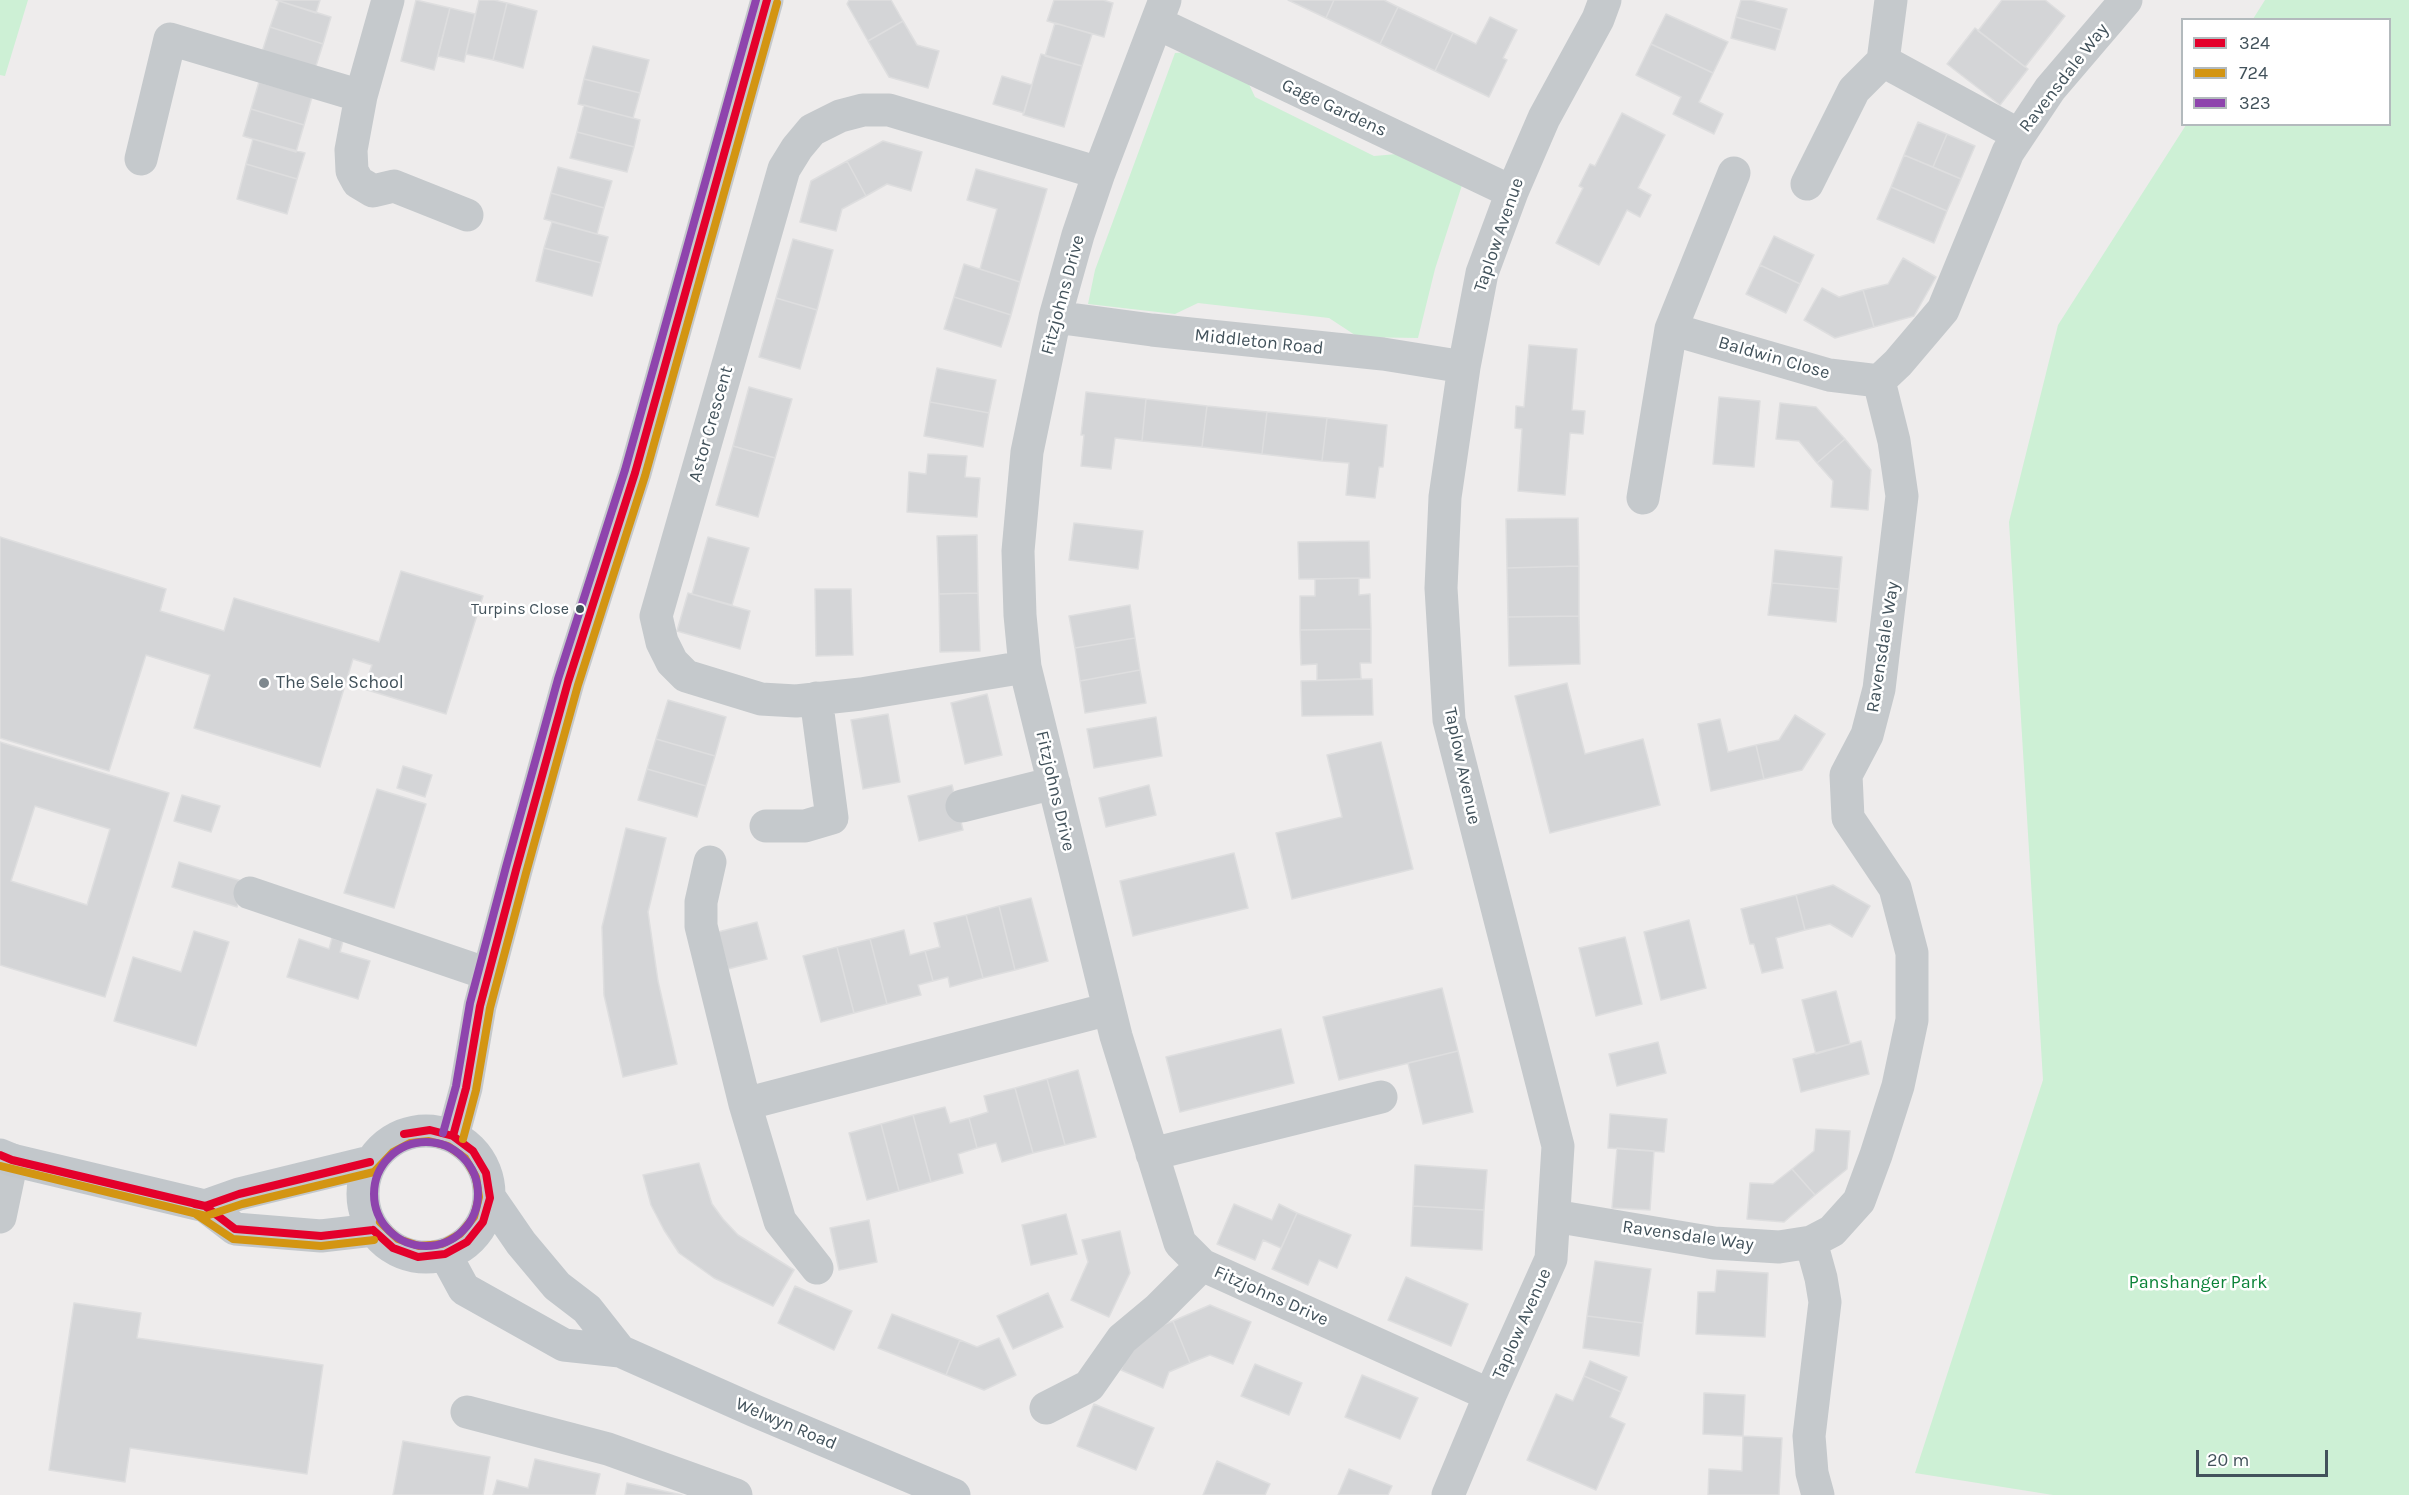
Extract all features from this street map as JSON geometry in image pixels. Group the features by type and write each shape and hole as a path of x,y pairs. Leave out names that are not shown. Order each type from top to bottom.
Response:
{"main road":[{"path":"430,1130 453,1136 473,1151 486,1173 490,1198 483,1222 467,1242 445,1254 418,1257 393,1248 373,1230 364,1208 363,1185 370,1162 386,1144 407,1133 430,1130"},
{"path":"6,1157 205,1206 236,1229 321,1236 373,1230"},
{"path":"205,1206 239,1194 370,1162"},
{"name":"Welwyn Road","path":"490,1198 521,1243 557,1286 587,1309 620,1351"},
{"name":"Welwyn Road","path":"445,1254 464,1289 564,1345 620,1351 954,1495"}],"street":[{"path":"388,0 361,96 351,150 352,171 358,182 373,191 394,186 467,215"},
{"path":"453,1136 466,1088 488,974 568,682 635,473 767,0"},
{"name":"Taplow Avenue","path":"1448,1495 1551,1259 1558,1146 1449,720 1441,588 1445,497 1464,367 1482,273 1512,192 1544,118 1598,19 1605,0"},
{"path":"1807,184 1854,90 1883,62 1891,0"},
{"name":"Ravensdale Way","path":"1554,1216 1714,1243 1779,1247 1811,1242 1832,1231 1859,1201 1898,1086 1912,1020 1912,953 1895,888 1848,818 1847,807 1846,775 1867,735 1880,689 1902,496 1894,441 1879,381 1898,363 1943,310 2008,152 2019,135 2050,89 2126,0"},
{"name":"Gage Gardens","path":"1161,11 1512,192"},
{"name":"Fitzjohns Drive","path":"1161,11 1099,173 1078,235 1055,316 1027,452 1018,551 1025,667 1109,1009 1180,1243 1202,1265 1490,1395"},
{"path":"141,159 170,39 361,96"},
{"path":"1883,62 2019,135"},
{"name":"Astor Crescent","path":"1025,667 861,694 796,701 761,699 686,676 672,662 662,642 656,615 784,169 812,130 840,116 863,110 889,110 1099,173"},
{"path":"1643,498 1671,329 1734,173"},
{"name":"Middleton Road","path":"1055,316 1152,330 1383,354 1464,367"},
{"name":"Baldwin Close","path":"1671,329 1830,375 1879,381"},
{"path":"766,826 805,826 832,818 816,699"},
{"path":"962,806 1054,783"},
{"path":"710,862 701,902 701,926 745,1104 780,1221 817,1268"},
{"path":"250,893 488,974"},
{"path":"745,1104 1109,1009"},
{"path":"1152,1154 1381,1097"},
{"path":"0,1217 6,1157"},
{"path":"1811,1242 1825,1302 1809,1436 1812,1473 1818,1495"},
{"path":"1046,1408 1089,1386 1122,1339 1158,1309 1202,1265"},
{"path":"467,1413 608,1449 736,1495"}],"green space":[{"path":"0,0 28,0 5,76 0,75"},
{"name":"Panshanger Park","path":"2265,0 2409,0 2409,1495 2053,1495 1915,1473 2043,1080 2009,522 2058,325 2185,126 2391,126 2391,18 2254,18"},
{"path":"1189,52 1246,78 1255,97 1374,156 1397,154 1463,182 1435,269 1418,338 1358,337 1329,318 1198,303 1175,314 1088,304 1095,270 1175,53"}],"building":[{"path":"276,0 320,0 316,13"},
{"path":"416,0 450,8 434,70 401,61"},
{"path":"479,0 507,3 493,60 466,54"},
{"path":"849,0 891,0 903,21 868,41 847,4"},
{"path":"1054,0 1103,0 1113,3 1104,37 1047,21"},
{"path":"1288,0 1334,0 1326,18"},
{"path":"1334,0 1384,0 1398,7 1380,44 1326,18"},
{"path":"1741,0 1751,0 1787,9 1781,30 1736,17"},
{"path":"2002,0 2045,0 2065,16 2025,67 1978,31"},
{"path":"279,1 331,17 323,44 270,27"},
{"path":"507,3 537,11 523,68 493,60"},
{"path":"1398,7 1453,33 1435,71 1380,44"},
{"path":"450,8 475,14 464,62 438,56"},
{"path":"1666,14 1728,42 1713,73 1651,44"},
{"path":"1490,17 1517,30 1503,58 1507,60 1489,97 1435,71 1453,33 1476,44"},
{"path":"1736,17 1781,30 1775,50 1731,38"},
{"path":"903,21 917,45 939,51 928,88 889,77 868,41"},
{"path":"1055,23 1092,34 1082,66 1045,56"},
{"path":"270,27 323,44 315,69 262,52"},
{"path":"1975,28 2028,69 2000,105 1947,64"},
{"path":"1651,44 1713,73 1699,102 1723,114 1714,134 1673,114 1681,97 1636,75"},
{"path":"593,46 649,60 640,93 584,79"},
{"path":"1041,54 1082,66 1064,127 1023,115"},
{"path":"1002,76 1032,85 1024,113 993,104"},
{"path":"584,79 640,93 633,118 578,104"},
{"path":"259,82 312,97 304,125 251,109"},
{"path":"584,105 640,120 634,147 577,132"},
{"path":"251,109 304,125 296,152 243,136"},
{"path":"1622,113 1665,135 1638,188 1651,195 1640,217 1627,210 1599,265 1556,243 1583,188 1579,186 1590,164 1595,166"},
{"path":"1918,122 1947,134 1933,167 1904,155"},
{"path":"577,132 634,147 627,172 570,158"},
{"path":"1947,134 1975,146 1961,179 1933,167"},
{"path":"253,139 305,153 297,179 246,164"},
{"path":"883,141 922,152 911,191 887,184 866,196 847,161"},
{"path":"1904,155 1961,179 1947,211 1891,187"},
{"path":"847,161 866,196 842,209 836,231 800,222 811,181"},
{"path":"246,164 297,179 287,214 237,199"},
{"path":"558,167 612,181 604,208 551,193"},
{"path":"976,169 1047,189 1020,282 980,269 997,209 967,200"},
{"path":"1891,187 1947,211 1934,243 1877,219"},
{"path":"551,193 604,208 597,234 544,219"},
{"path":"552,222 608,237 601,263 544,248"},
{"path":"1774,236 1814,255 1800,284 1760,265"},
{"path":"793,239 833,250 817,310 776,298"},
{"path":"544,248 601,263 592,296 536,281"},
{"path":"1903,258 1936,277 1914,316 1874,327 1863,290 1888,284"},
{"path":"964,264 1020,282 1011,315 954,297"},
{"path":"1760,265 1800,284 1786,313 1746,294"},
{"path":"1822,288 1839,297 1863,290 1874,327 1835,338 1804,320"},
{"path":"954,297 1011,315 1001,347 944,329"},
{"path":"776,298 817,310 800,369 759,357"},
{"path":"1529,345 1577,349 1572,410 1585,411 1583,434 1570,433 1565,495 1518,491 1522,429 1515,428 1516,406 1524,407"},
{"path":"937,368 996,380 989,413 930,402"},
{"path":"749,387 792,399 775,458 733,446"},
{"path":"1086,392 1146,399 1142,441 1115,438 1111,469 1081,466 1084,435 1081,435"},
{"path":"1719,397 1760,401 1754,467 1713,464"},
{"path":"1146,399 1207,406 1202,447 1142,441"},
{"path":"930,402 989,413 983,447 924,436"},
{"path":"1780,403 1816,407 1845,439 1817,463 1799,441 1776,439"},
{"path":"1207,406 1267,412 1262,454 1202,447"},
{"path":"1267,412 1327,418 1322,461 1262,454"},
{"path":"1327,418 1387,425 1383,467 1379,467 1375,498 1346,495 1349,463 1322,461"},
{"path":"1845,439 1871,470 1868,510 1831,507 1833,481 1817,463"},
{"path":"733,446 775,458 758,517 716,505"},
{"path":"928,454 967,456 965,477 980,478 977,517 907,512 909,472 926,474"},
{"path":"1578,518 1579,566 1507,568 1506,519"},
{"path":"1074,523 1143,531 1138,569 1069,560"},
{"path":"977,535 978,593 939,594 937,536"},
{"path":"0,537 166,589 160,611 224,631 234,598 379,642 401,571 483,596 446,714 364,689 372,665 353,659 320,767 194,728 210,675 146,655 109,771 0,738"},
{"path":"708,537 749,548 732,605 692,594"},
{"path":"1369,541 1370,578 1299,579 1298,542"},
{"path":"1775,550 1842,557 1839,589 1772,583"},
{"path":"1579,566 1579,616 1508,617 1507,568"},
{"path":"1359,578 1359,595 1370,594 1371,629 1300,630 1300,596 1315,596 1315,579"},
{"path":"1772,583 1839,589 1836,622 1768,615"},
{"path":"815,589 851,589 853,655 816,656"},
{"path":"688,593 750,611 740,649 677,631"},
{"path":"978,593 980,651 940,652 939,594"},
{"path":"1130,605 1135,638 1075,648 1069,616"},
{"path":"1579,616 1580,664 1509,666 1508,617"},
{"path":"1371,629 1371,663 1360,663 1361,679 1317,680 1317,664 1301,665 1300,630"},
{"path":"1135,638 1140,670 1080,681 1075,648"},
{"path":"1140,670 1146,703 1085,713 1080,681"},
{"path":"1372,679 1373,715 1302,716 1301,681"},
{"path":"1567,683 1585,754 1643,739 1660,805 1550,833 1515,696"},
{"path":"987,694 1002,755 965,764 951,703"},
{"path":"668,700 726,717 715,756 656,739"},
{"path":"888,714 900,782 863,789 851,720"},
{"path":"1795,715 1825,734 1802,770 1764,779 1756,745 1779,740"},
{"path":"1156,717 1162,756 1094,768 1087,729"},
{"path":"1720,719 1728,752 1756,745 1764,779 1711,791 1698,724"},
{"path":"656,739 715,756 706,786 647,769"},
{"path":"0,742 169,793 105,997 0,965","holes":["35,806 110,829 87,905 11,881"]},
{"path":"1381,742 1413,869 1292,899 1276,833 1342,817 1327,755"},
{"path":"403,766 432,775 425,797 397,788"},
{"path":"647,769 706,786 697,817 638,800"},
{"path":"952,785 963,830 919,841 908,796"},
{"path":"1149,785 1156,815 1106,827 1099,798"},
{"path":"377,789 426,804 394,908 344,893"},
{"path":"182,795 220,806 211,832 174,821"},
{"path":"626,828 666,838 648,912 658,981 677,1064 623,1077 604,995 602,927"},
{"path":"1234,853 1248,908 1133,936 1120,881"},
{"path":"179,862 245,882 237,907 172,887"},
{"path":"1833,885 1870,906 1852,937 1830,924 1805,930 1796,895"},
{"path":"1796,895 1805,930 1776,938 1783,968 1762,973 1754,944 1750,944 1741,909"},
{"path":"1031,898 1048,961 1015,970 999,906"},
{"path":"999,906 1015,970 983,978 966,915"},
{"path":"966,915 983,978 950,987 948,977 933,981 925,951 940,947 934,923"},
{"path":"1689,920 1706,988 1661,1000 1644,932"},
{"path":"757,922 767,959 728,969 718,932"},
{"path":"904,930 910,955 925,951 933,981 918,985 921,995 887,1004 870,939"},
{"path":"194,931 229,942 196,1046 114,1021 133,957 181,972"},
{"path":"1625,937 1642,1004 1596,1016 1579,948"},
{"path":"332,938 343,941 340,952 370,961 358,999 287,977 299,939 329,949"},
{"path":"870,939 887,1004 854,1013 837,947"},
{"path":"837,947 854,1013 821,1022 803,956"},
{"path":"1442,988 1458,1051 1339,1080 1323,1017"},
{"path":"1836,991 1850,1044 1816,1054 1802,1000"},
{"path":"1281,1029 1294,1083 1180,1112 1166,1057"},
{"path":"1861,1041 1869,1074 1801,1092 1793,1059"},
{"path":"1658,1042 1666,1073 1617,1086 1609,1054"},
{"path":"1458,1051 1473,1112 1423,1124 1408,1063"},
{"path":"1078,1070 1096,1137 1065,1145 1047,1079"},
{"path":"1047,1079 1065,1145 1033,1153 1015,1088"},
{"path":"1015,1088 1033,1153 1002,1162 996,1143 977,1148 969,1118 988,1112 984,1096"},
{"path":"945,1107 950,1123 969,1118 977,1148 958,1154 963,1173 931,1182 913,1115"},
{"path":"1610,1114 1667,1119 1664,1152 1608,1148"},
{"path":"913,1115 931,1182 899,1191 881,1124"},
{"path":"881,1124 899,1191 867,1200 849,1133"},
{"path":"1816,1129 1850,1131 1847,1169 1815,1195 1792,1169 1814,1151"},
{"path":"1617,1148 1654,1151 1650,1210 1612,1208"},
{"path":"699,1163 712,1204 723,1219 738,1235 794,1270 773,1306 714,1278 679,1253 651,1205 643,1175"},
{"path":"1415,1165 1487,1170 1484,1210 1413,1206"},
{"path":"1792,1169 1815,1195 1784,1222 1747,1219 1750,1183 1773,1184"},
{"path":"1234,1204 1272,1220 1279,1204 1297,1213 1281,1248 1263,1240 1255,1260 1217,1244"},
{"path":"1413,1206 1484,1210 1482,1250 1411,1246"},
{"path":"1297,1213 1351,1235 1337,1268 1319,1260 1308,1285 1272,1269"},
{"path":"1066,1214 1077,1254 1031,1265 1022,1225"},
{"path":"869,1220 877,1262 839,1270 830,1228"},
{"path":"1120,1231 1130,1273 1109,1317 1071,1300 1088,1262 1082,1240"},
{"path":"1595,1261 1651,1269 1643,1323 1587,1316"},
{"path":"1717,1270 1768,1273 1765,1337 1696,1334 1698,1292 1715,1292"},
{"path":"1406,1277 1468,1304 1451,1346 1388,1320"},
{"path":"795,1286 852,1311 834,1350 778,1323"},
{"path":"1048,1293 1063,1327 1013,1349 997,1316"},
{"path":"74,1303 141,1313 137,1338 323,1365 307,1474 130,1448 125,1482 49,1470"},
{"path":"1210,1305 1251,1322 1233,1364 1210,1355 1190,1363 1173,1321"},
{"path":"892,1314 960,1340 946,1375 878,1348"},
{"path":"1587,1316 1643,1323 1639,1356 1583,1348"},
{"path":"1173,1321 1190,1363 1169,1372 1163,1388 1121,1370 1135,1336"},
{"path":"999,1338 1016,1375 984,1390 946,1375 960,1340 977,1347"},
{"path":"1590,1361 1627,1377 1621,1392 1584,1376"},
{"path":"1255,1364 1302,1383 1289,1415 1241,1396"},
{"path":"1362,1375 1418,1398 1400,1439 1345,1417"},
{"path":"1584,1376 1621,1392 1610,1417 1625,1424 1596,1490 1527,1460 1556,1394 1573,1401"},
{"path":"1704,1393 1745,1395 1743,1436 1703,1434"},
{"path":"1094,1404 1154,1428 1136,1470 1077,1446"},
{"path":"1743,1436 1782,1438 1779,1495 1708,1495 1709,1469 1742,1471"},
{"path":"403,1441 490,1457 483,1495 393,1495"},
{"path":"535,1459 600,1474 595,1495 493,1495 497,1480 528,1488"},
{"path":"1217,1461 1270,1484 1265,1495 1203,1495"},
{"path":"1349,1469 1392,1486 1388,1495 1338,1495"},
{"path":"627,1483 682,1495 625,1495"}],"transit line":[{"name":"323","path":"443,1133 456,1086 470,1003 506,867 558,679 625,470 756,0"},
{"name":"324","path":"453,1136 466,1088 480,1006 516,870 568,682 635,473 767,0"},
{"name":"724","path":"463,1139 476,1090 490,1008 526,873 578,685 645,476 777,3"},
{"name":"324","path":"373,1230 393,1248 418,1257 445,1254 467,1242 483,1222 490,1198 486,1173 473,1151 453,1136 430,1130 404,1134"},
{"name":"724","path":"0,1166 206,1216 242,1204 374,1172 393,1152 410,1143 429,1141 448,1146 465,1158 476,1177 479,1197 474,1217 460,1234 442,1244 419,1246 398,1239 380,1222"},
{"name":"323","path":"426,1142 446,1146 463,1157 474,1174 478,1194 474,1214 463,1231 446,1242 426,1246 406,1242 389,1231 378,1214 374,1194 378,1174 389,1157 406,1146 426,1142"},
{"name":"324","path":"0,1155 12,1160 205,1206 235,1229 321,1236 373,1230"},
{"name":"324","path":"195,1204 205,1206 239,1194 370,1162"},
{"name":"724","path":"197,1215 233,1239 321,1246 374,1240"}],"place":[{"name":"Turpins Close","path":"580,609"},
{"name":"The Sele School","path":"264,683"}]}
